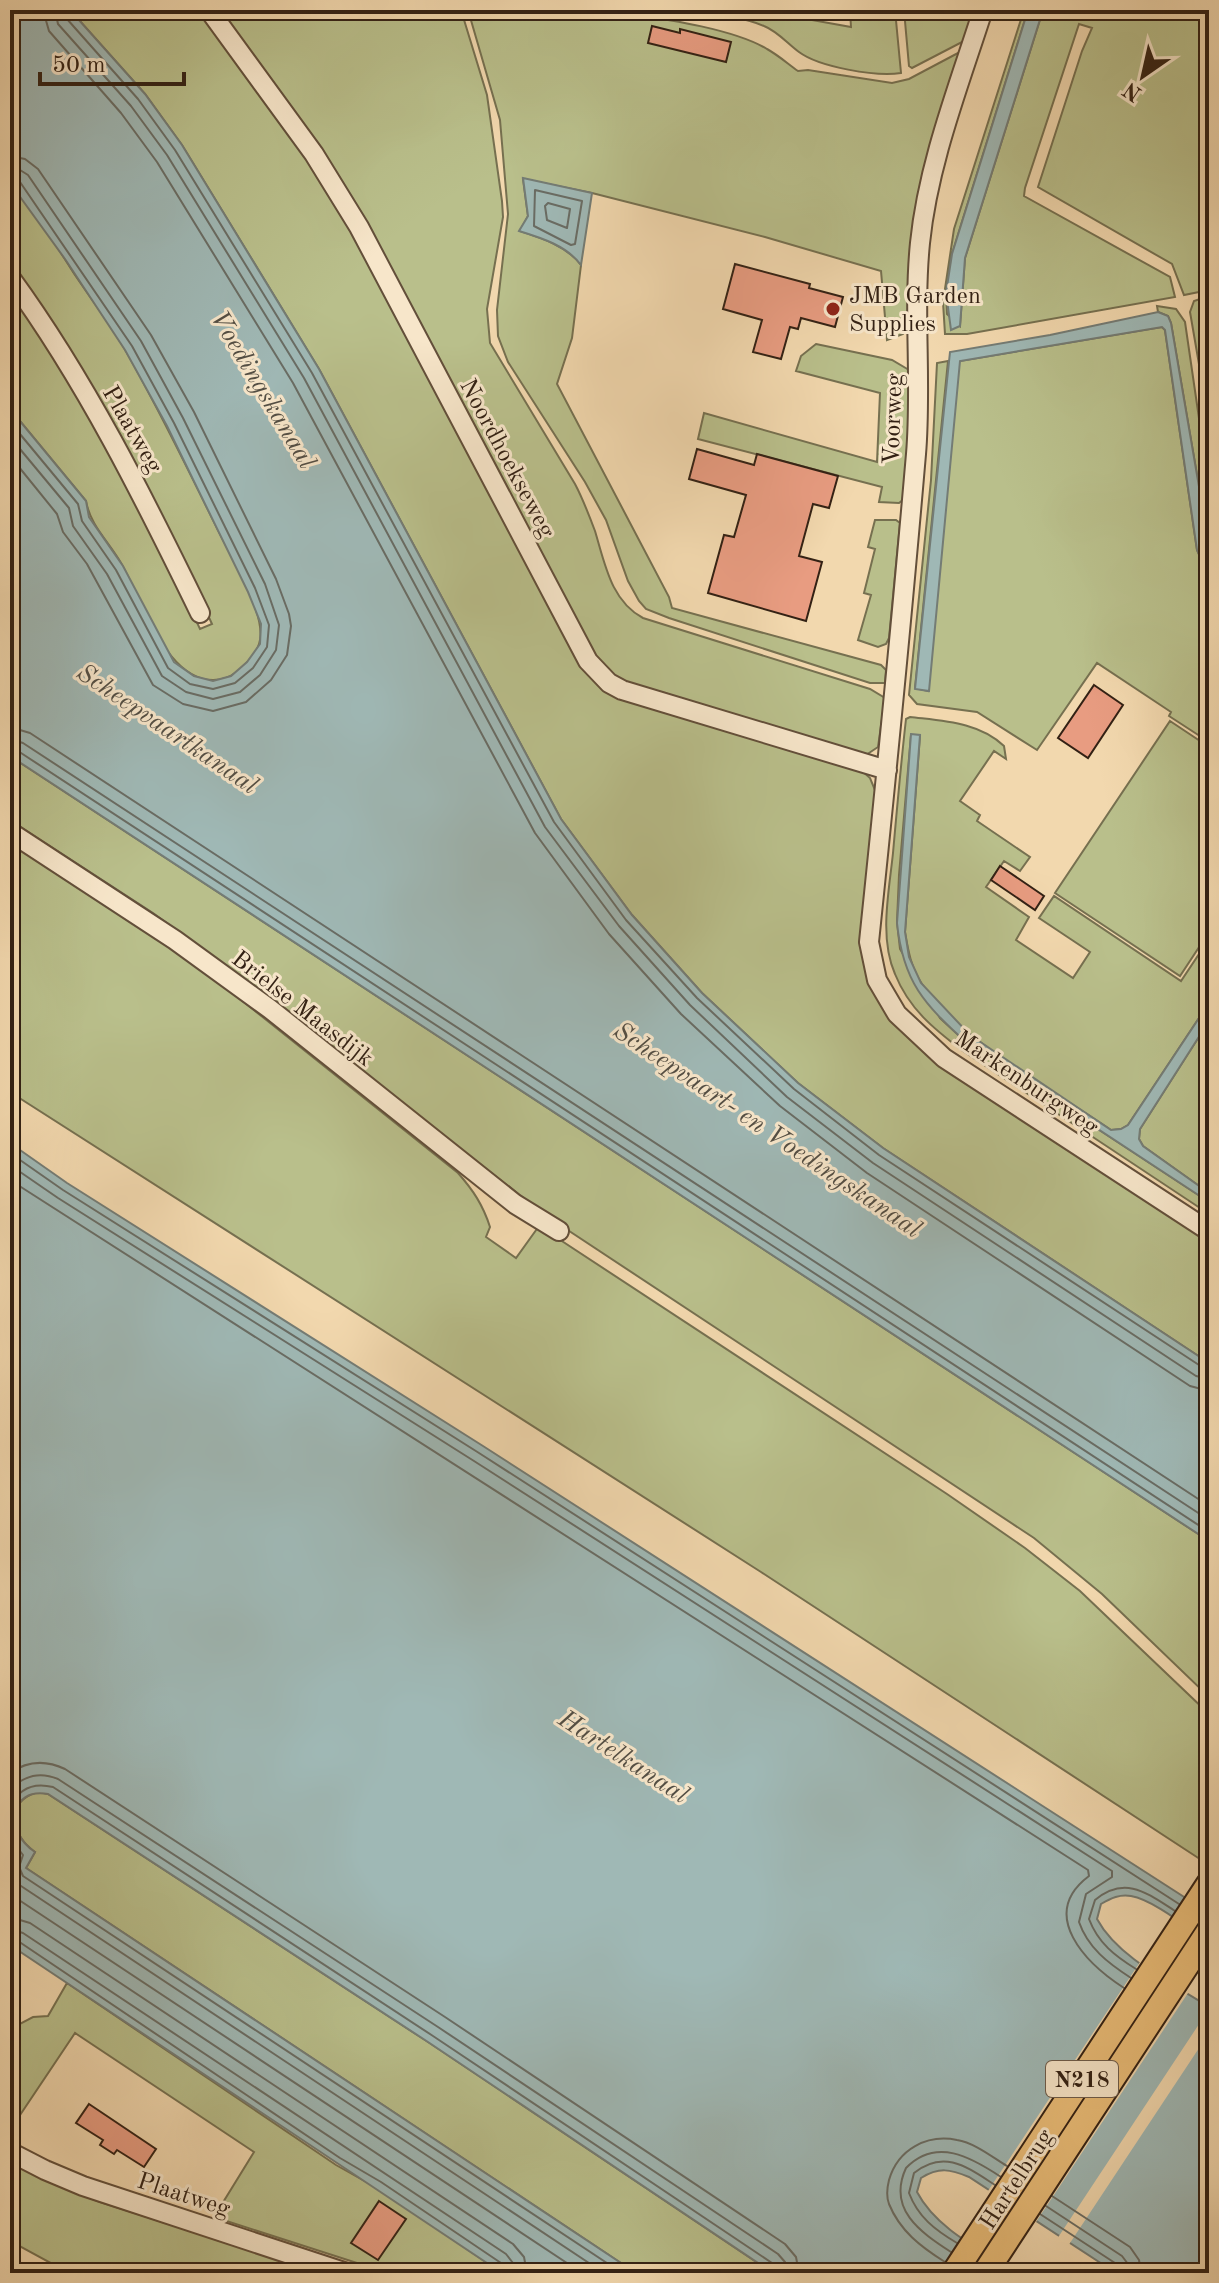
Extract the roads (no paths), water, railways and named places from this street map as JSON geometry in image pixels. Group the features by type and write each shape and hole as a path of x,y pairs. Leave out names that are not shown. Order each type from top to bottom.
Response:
{"main road":[{"name":"Hartelbrug","path":"954,2273 1209,1884"},
{"name":"Hartelbrug","path":"985,2273 1209,1931"}],"street":[{"name":"Noordhoekseweg","path":"209,10 306,142 359,227 588,661 599,674 622,690 887,770"},
{"name":"Voorweg","path":"895,694 919,414 918,280 924,210 983,10"},
{"name":"Plaatweg","path":"10,277 42,321 138,486 200,613"},
{"name":"Markenburgweg","path":"895,694 869,942 877,980 897,1014 944,1058 1209,1231"},
{"name":"Brielse Maasdijk","path":"10,832 175,940 258,1000 515,1204 559,1231"},
{"name":"Plaatweg","path":"10,2152 83,2186 347,2273"}],"water":[{"path":"10,10 70,10 145,94 182,145 319,369 561,819 632,915 702,993 798,1083 883,1148 1209,1363 1209,1541 10,756 10,409 86,501 89,517 123,566 174,662 194,676 213,681 231,676 247,662 260,644 261,624 167,426 125,350 10,183"},
{"path":"1028,10 1043,10 965,258 960,326 951,330 946,293 952,254"},
{"path":"523,178 592,193 581,265 561,248 519,231 528,216"},
{"path":"1158,312 1168,316 1171,323 1209,545 1209,566 1202,561 1197,550 1165,330 1162,327 960,361 929,691 915,689 950,352"},
{"path":"911,734 920,735 905,932 909,957 921,983 970,1035 1111,1130 1128,1125 1209,1003 1209,1021 1140,1129 1139,1139 1143,1146 1209,1193 1209,1202 967,1043 918,990 904,961 897,923"},
{"name":"Hartelkanaal","path":"10,1143 67,1183 483,1446 1209,1913 1209,1942 1161,1909 1131,1896 1116,1897 1101,1904 1097,1919 1106,1933 1132,1958 1209,2007 1209,2273 1116,2273 969,2177 945,2170 921,2178 917,2192 926,2205 961,2238 1017,2273 773,2273 428,2042 48,1794 25,1797 15,1813 15,1823 18,1834 35,1852 26,1868 636,2273 502,2273 10,1945"}],"place":[{"name":"JMB Garden Supplies","path":"833,309"}],"water label":[{"name":"Voedingskanaal","path":"264,389"},
{"name":"Scheepvaartkanaal","path":"168,728"},
{"name":"Scheepvaart- en Voedingskanaal","path":"768,1129"}]}
